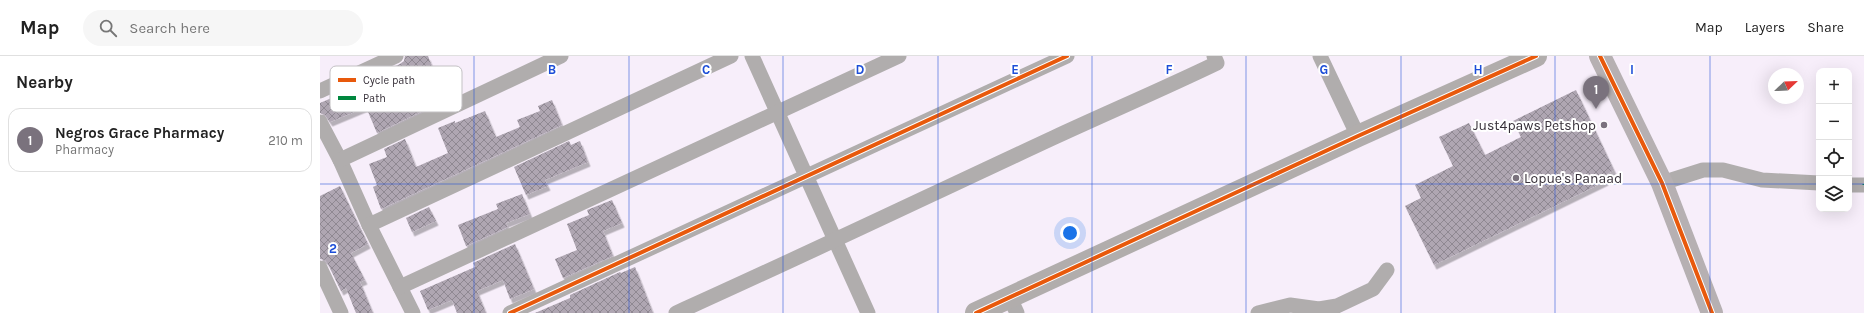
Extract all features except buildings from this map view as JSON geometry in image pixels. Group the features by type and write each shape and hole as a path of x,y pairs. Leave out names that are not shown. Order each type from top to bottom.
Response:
{"main road":[{"path":"1600,56 1662,183 1712,313"}],"street":[{"path":"374,66 396,56"},
{"path":"462,103 561,56"},
{"path":"369,225 731,56"},
{"path":"752,56 868,313"},
{"path":"400,287 899,56"},
{"path":"510,313 1066,56"},
{"path":"676,313 836,241 1217,63 1214,56"},
{"path":"1320,56 1358,136"},
{"path":"976,313 1014,305 1358,136 1536,56"},
{"path":"320,91 330,86"},
{"path":"340,160 442,112"},
{"path":"320,122 340,160 369,225 413,313"},
{"path":"1662,183 1703,170 1723,170 1762,180 1816,183"},
{"path":"1852,185 1864,185"},
{"path":"1258,313 1290,305 1318,311 1337,306 1373,289 1387,270"},
{"path":"321,271 341,313"}],"cycle path":[{"path":"510,313 1067,56"},
{"path":"976,313 1358,136 1536,56"},
{"path":"1600,56 1662,183 1712,313"}],"place":[{"name":"Negros Grace Pharmacy","path":"1596,109"},
{"name":"Just4paws Petshop","path":"1604,125"},
{"name":"Lopue's Panaad","path":"1516,178"}]}
